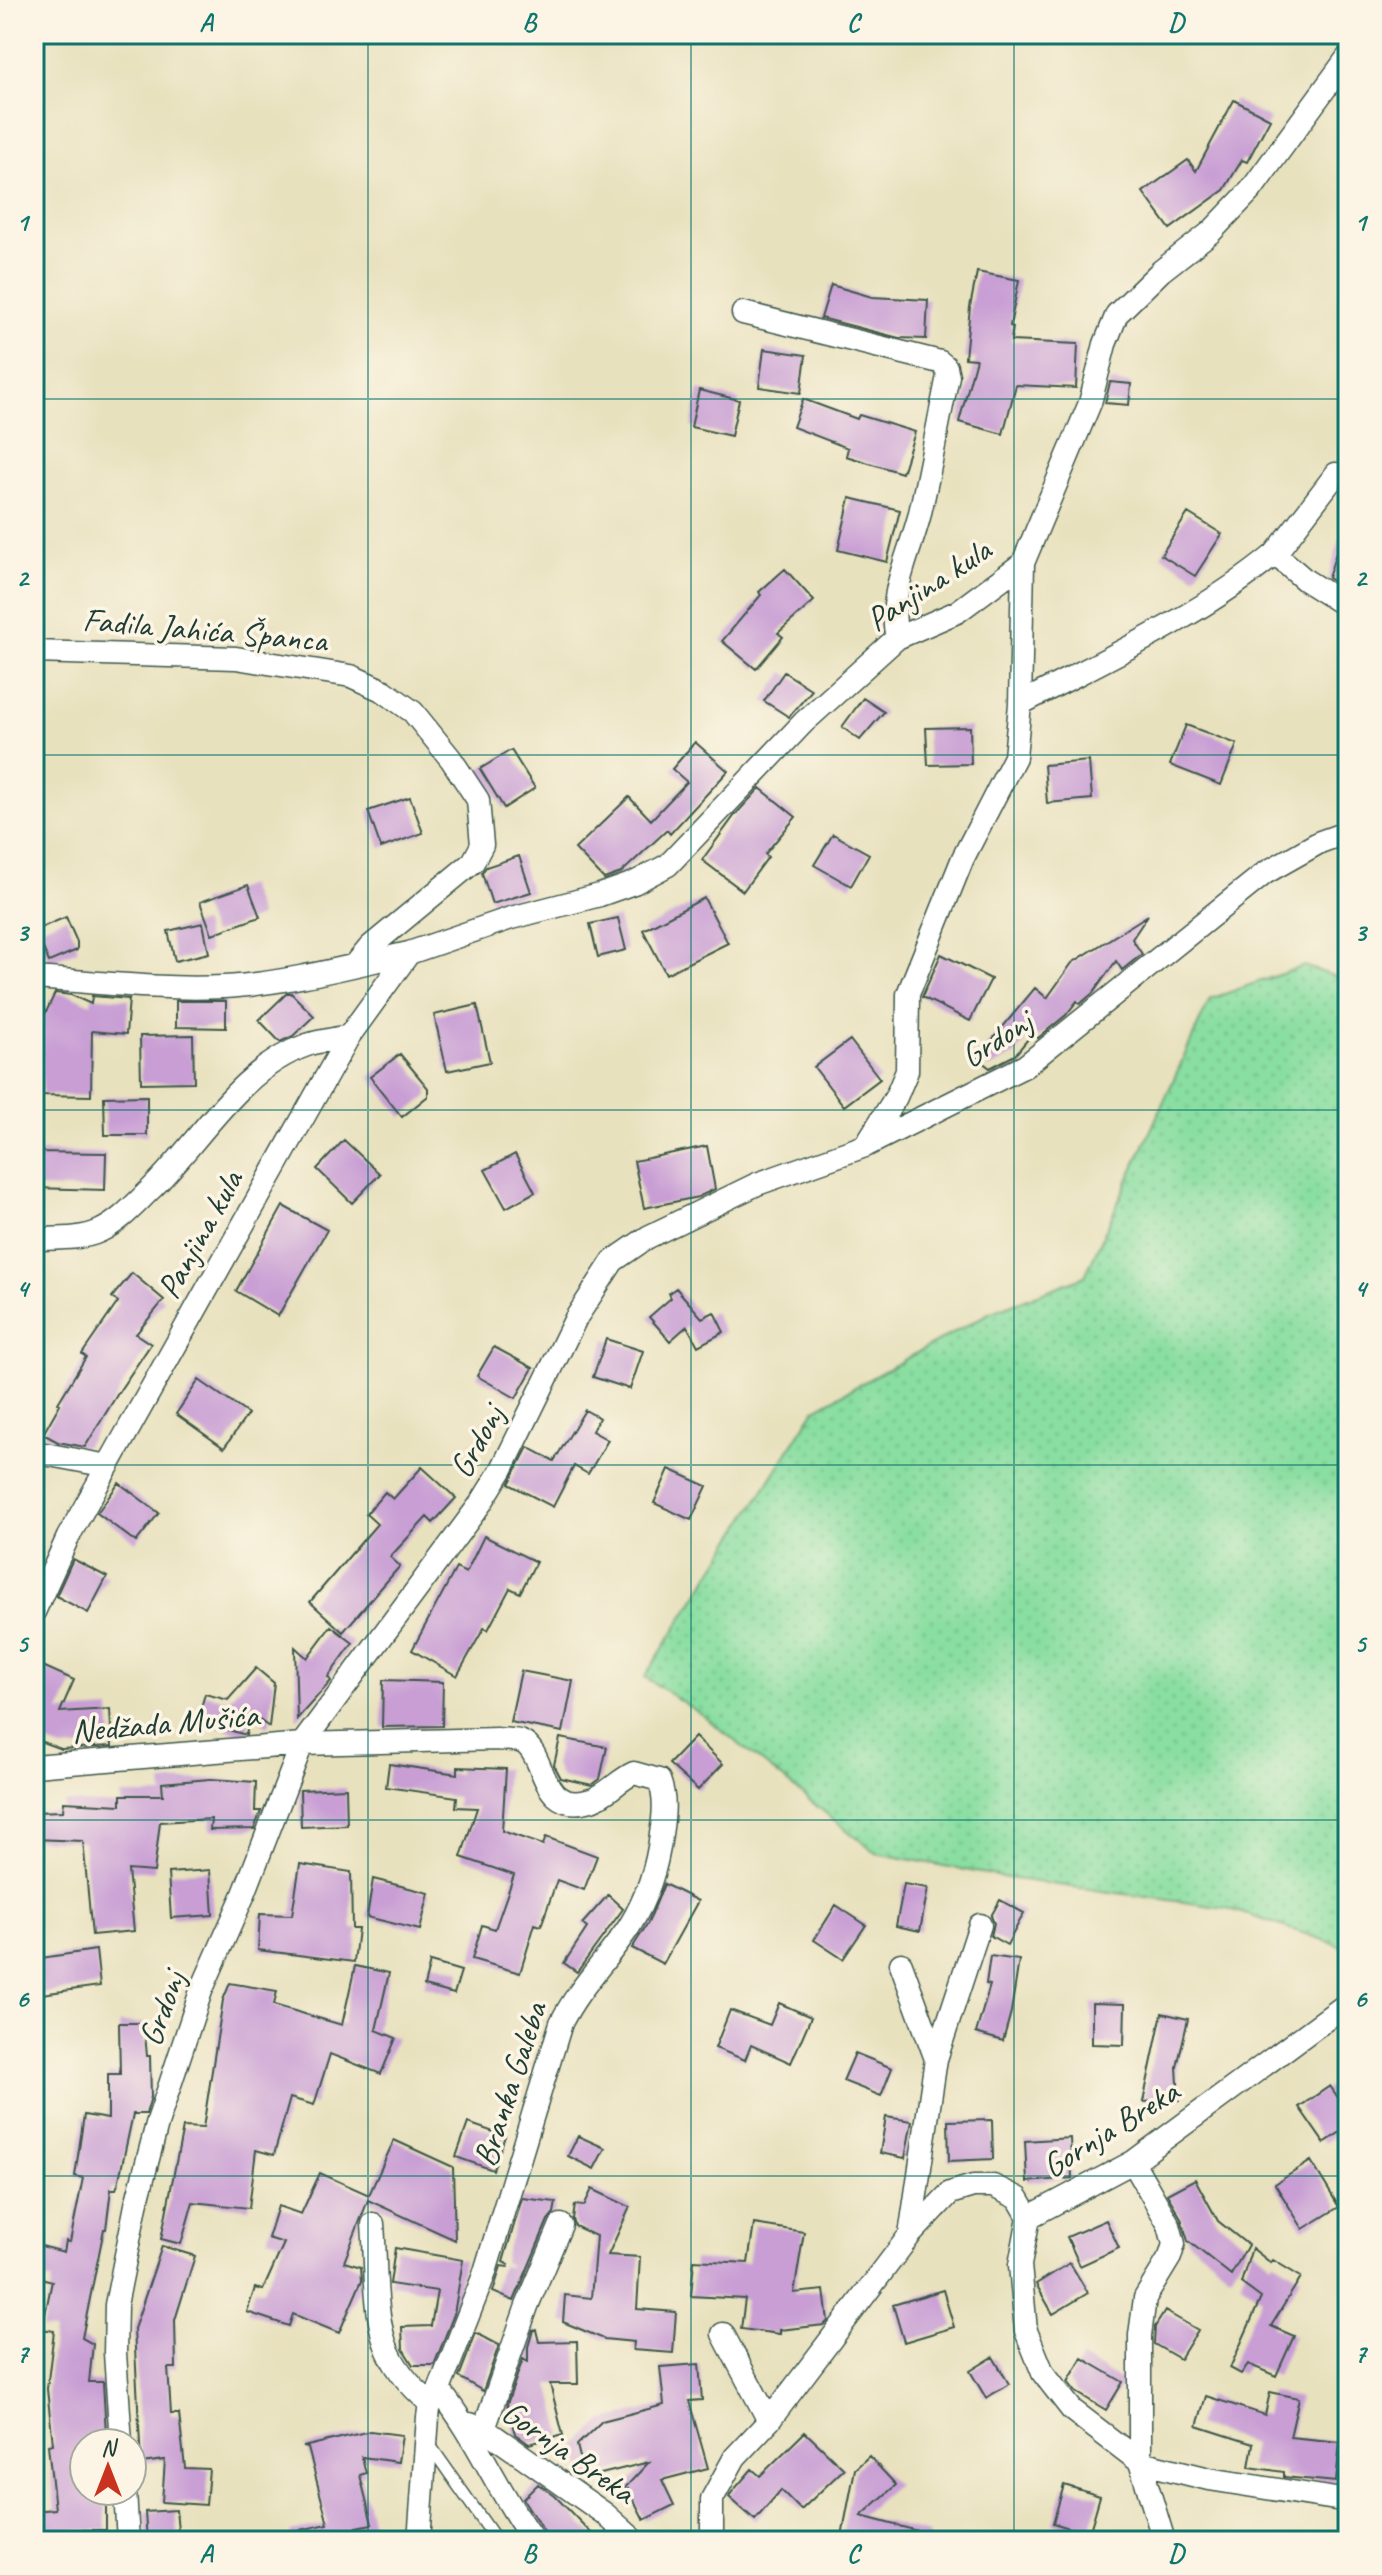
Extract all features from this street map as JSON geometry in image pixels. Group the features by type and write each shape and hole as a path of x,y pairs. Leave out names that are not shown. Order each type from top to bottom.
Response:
{"street":[{"name":"Panjina kula","path":"34,1612 68,1537 349,1036 409,953 511,918 600,895 634,883 668,865 804,722 897,638 957,612 1023,563 1090,403 1105,344 1117,314 1161,271 1211,232 1251,190 1348,57"},
{"path":"743,313 940,362 946,367 948,376 919,517 895,603 892,620 897,638"},
{"path":"1020,704 1182,618 1249,576 1275,554 1336,474"},
{"path":"1275,554 1305,580 1348,607"},
{"path":"865,1146 896,1097 907,1071 908,994 963,858 1015,757 1020,704 1023,563"},
{"name":"Fadila Jahića Španca","path":"34,652 236,658 351,676 384,691 413,712 451,759 478,800 482,845 473,862 370,947 355,965"},
{"name":"Grdonj","path":"120,2427 115,2353 116,2305 136,2205 157,2124 201,1991 244,1894 302,1744 481,1503 502,1469 576,1318 613,1261 648,1237 757,1184 865,1146 1025,1066 1265,873 1320,842 1348,832"},
{"path":"34,978 143,986 225,987 409,953"},
{"name":"Panjina kula","path":"34,1239 72,1238 100,1231 125,1215 252,1078 278,1059 308,1045 349,1036"},
{"path":"34,1452 108,1466"},
{"name":"Branka Galeba","path":"302,1744 497,1739 522,1742 531,1751 542,1778 560,1798 576,1802 592,1799 634,1773 659,1780 663,1791 658,1864 629,1927 574,1998 561,2023 484,2275 435,2396 427,2440 419,2541"},
{"name":"Nedžada Mušića","path":"34,1766 302,1744"},
{"name":"Gornja Breka","path":"910,2235 936,2059 980,1925"},
{"name":"Gornja Breka","path":"901,1964 936,2059"},
{"name":"Gornja Breka","path":"712,2541 712,2499 735,2457 769,2421 910,2235 950,2193 973,2186 993,2186 1018,2198 1029,2217 1133,2162 1348,2003"},
{"path":"1133,2162 1169,2225 1174,2244 1170,2257 1145,2298 1140,2335 1140,2462 1164,2541"},
{"path":"1029,2217 1020,2265 1026,2331 1043,2373 1072,2410 1140,2462 1209,2479 1348,2501"},
{"path":"373,2224 379,2310 385,2343 413,2389 435,2396 461,2421 488,2471 534,2541"},
{"path":"484,2429 527,2306 561,2225"},
{"path":"723,2334 769,2421"},
{"name":"Gornja Breka","path":"461,2421 484,2429 605,2514 635,2541"},
{"path":"126,2507 128,2541"}],"lane":[{"path":"427,2440 497,2541"}],"green space":[{"path":"1304,966 1348,981 1348,1948 1227,1908 1007,1878 876,1853 705,1717 645,1677 815,1409 989,1313 1085,1276 1210,999"}],"building":[{"path":"1234,100 1270,119 1247,162 1242,160 1224,190 1170,229 1143,192 1188,160 1196,171"},
{"path":"977,272 1019,280 1010,326 1013,327 1011,341 1078,344 1076,388 1016,385 1003,434 959,422 976,359 965,358"},
{"path":"831,285 872,297 928,300 926,339 899,338 821,318"},
{"path":"764,349 806,355 801,393 759,387"},
{"path":"1110,382 1131,384 1129,405 1105,403"},
{"path":"699,390 739,400 731,436 691,427"},
{"path":"803,399 857,419 859,415 915,432 902,473 846,456 848,448 793,427"},
{"path":"850,498 900,510 887,562 838,550"},
{"path":"1188,513 1222,534 1195,576 1161,555"},
{"path":"1344,528 1348,528 1348,590 1328,578"},
{"path":"785,569 814,601 778,633 783,637 756,669 722,641 761,595 759,592"},
{"path":"784,672 812,690 789,717 764,701"},
{"path":"863,698 884,712 860,740 842,727"},
{"path":"1186,725 1237,744 1221,785 1170,765"},
{"path":"970,727 971,764 928,765 926,728"},
{"path":"695,742 728,771 670,834 667,830 621,873 604,879 575,849 629,797 651,820 687,782 672,769"},
{"path":"511,750 535,788 504,808 480,769"},
{"path":"1089,761 1092,799 1047,803 1044,765"},
{"path":"760,788 796,817 765,854 768,857 743,891 702,860 735,815"},
{"path":"410,797 423,833 381,848 368,811"},
{"path":"833,834 869,854 851,886 814,865"},
{"path":"519,856 531,892 492,904 482,873 486,867"},
{"path":"248,885 260,917 212,934 200,902"},
{"path":"704,898 728,943 666,974 643,930"},
{"path":"1148,915 1132,939 1142,954 1122,970 1116,961 1093,993 1080,1004 1077,1001 1066,1015 1038,1038 1032,1034 1015,1055 990,1068 977,1058 1035,988 1047,998 1072,963"},
{"path":"66,917 77,942 77,950 49,962 35,930"},
{"path":"618,918 626,950 598,957 590,924"},
{"path":"203,923 209,953 175,961 168,931"},
{"path":"941,954 991,979 970,1021 922,997"},
{"path":"55,993 71,995 91,1004 92,996 129,999 126,1034 92,1031 91,1096 42,1095 43,1029 39,1027"},
{"path":"287,993 291,993 314,1016 293,1036 280,1042 259,1020"},
{"path":"176,1001 226,1001 226,1028 176,1027"},
{"path":"477,1005 490,1062 447,1071 434,1015"},
{"path":"193,1035 194,1082 141,1083 140,1036"},
{"path":"850,1040 880,1079 844,1106 814,1067"},
{"path":"400,1054 428,1088 428,1096 402,1117 370,1077"},
{"path":"147,1096 147,1135 105,1135 104,1097"},
{"path":"344,1140 380,1174 352,1203 317,1169"},
{"path":"707,1146 715,1189 698,1197 644,1208 634,1161"},
{"path":"34,1152 106,1153 105,1190 34,1188"},
{"path":"515,1154 535,1192 506,1208 485,1170"},
{"path":"283,1206 327,1230 278,1316 236,1291"},
{"path":"132,1273 164,1300 136,1334 151,1344 85,1447 58,1442 43,1434 86,1357 82,1354 118,1302 112,1297"},
{"path":"676,1288 702,1318 714,1312 724,1332 698,1346 687,1326 670,1341 649,1317 671,1298 669,1293"},
{"path":"606,1339 643,1351 630,1389 593,1377"},
{"path":"494,1347 533,1368 516,1398 477,1376"},
{"path":"199,1380 248,1414 224,1448 176,1414"},
{"path":"585,1410 599,1418 592,1431 608,1440 588,1474 574,1466 553,1507 509,1484 528,1447 554,1461"},
{"path":"422,1467 456,1498 433,1523 427,1517 390,1557 400,1566 343,1632 310,1602 377,1524 366,1514 385,1492 393,1499"},
{"path":"669,1469 707,1486 691,1520 654,1503"},
{"path":"119,1483 159,1513 136,1542 97,1513"},
{"path":"484,1536 536,1562 520,1593 510,1588 488,1630 484,1628 457,1676 412,1650 456,1568 466,1573"},
{"path":"73,1559 107,1577 88,1613 56,1596"},
{"path":"331,1626 353,1643 328,1677 331,1681 297,1719 295,1647 307,1658"},
{"path":"34,1662 74,1680 60,1712 110,1709 112,1746 61,1749 34,1739"},
{"path":"256,1668 274,1683 269,1727 251,1714 246,1735 197,1721 205,1694 228,1700"},
{"path":"521,1671 573,1681 563,1732 510,1722"},
{"path":"383,1680 443,1682 442,1726 382,1727"},
{"path":"695,1737 723,1764 698,1790 669,1764"},
{"path":"560,1738 607,1747 600,1779 592,1785 561,1778 554,1765"},
{"path":"389,1764 458,1774 458,1767 506,1769 502,1831 543,1845 546,1837 597,1856 584,1890 557,1880 541,1926 535,1924 520,1973 472,1959 482,1925 495,1929 514,1875 461,1857 477,1808 456,1807 457,1797 386,1787"},
{"path":"210,1779 256,1782 255,1811 261,1811 254,1829 210,1830 211,1819 160,1822 154,1872 128,1870 134,1931 92,1935 83,1841 34,1839 34,1812 63,1811 64,1802 121,1805 121,1795 163,1795 162,1783"},
{"path":"346,1788 347,1825 301,1827 300,1790"},
{"path":"300,1864 351,1872 352,1929 358,1929 354,1962 258,1950 260,1914 292,1915"},
{"path":"210,1870 213,1915 171,1918 168,1873"},
{"path":"373,1879 429,1893 420,1930 367,1917"},
{"path":"664,1884 698,1901 663,1964 632,1948 648,1923"},
{"path":"904,1884 928,1888 920,1931 896,1926"},
{"path":"608,1895 623,1909 577,1972 564,1963 587,1928 582,1924"},
{"path":"1000,1900 1024,1913 1007,1945 991,1936 994,1923 991,1916"},
{"path":"836,1905 866,1925 843,1959 814,1940"},
{"path":"96,1950 100,1986 34,1995 34,1959"},
{"path":"990,1956 1019,1960 1003,2041 976,2033 990,1985 986,1984"},
{"path":"430,1962 461,1971 454,1994 424,1986"},
{"path":"355,1966 389,1973 376,2030 396,2038 381,2074 330,2054 314,2105 290,2098 274,2155 256,2150 249,2208 193,2202 181,2244 161,2239 183,2127 203,2128 223,2000 230,1983 277,1991 274,2005 342,2025"},
{"path":"779,2003 811,2017 791,2063 751,2045 745,2060 715,2048 730,2010 770,2025"},
{"path":"1092,2003 1125,2004 1124,2045 1092,2044"},
{"path":"1162,2013 1188,2019 1177,2067 1179,2100 1143,2102"},
{"path":"119,2023 144,2023 147,2056 150,2056 151,2097 146,2114 133,2114 118,2184 116,2189 111,2189 106,2229 82,2338 93,2344 89,2382 103,2382 106,2427 68,2427 68,2507 106,2507 106,2530 65,2530 65,2538 34,2541 34,2511 55,2509 48,2445 53,2444 47,2389 54,2331 42,2329 52,2281 34,2276 34,2244 64,2252 66,2241 70,2242 83,2178 75,2176 84,2115 108,2119 108,2074 120,2074"},
{"path":"855,2053 892,2068 881,2096 843,2081"},
{"path":"1330,2086 1348,2112 1348,2127 1324,2143 1299,2107"},
{"path":"886,2117 912,2121 905,2158 880,2153"},
{"path":"992,2120 993,2159 949,2161 948,2121"},
{"path":"468,2123 505,2136 493,2170 456,2157"},
{"path":"578,2136 605,2148 594,2169 568,2156"},
{"path":"1070,2138 1072,2178 1027,2182 1025,2141"},
{"path":"394,2140 453,2167 455,2240 368,2200 344,2262 361,2267 362,2280 339,2333 293,2314 289,2326 247,2312 255,2288 263,2290 284,2243 268,2238 278,2206 301,2214 320,2173 369,2195"},
{"path":"1311,2161 1339,2207 1303,2229 1275,2184"},
{"path":"1195,2179 1218,2221 1248,2245 1231,2275 1188,2241 1181,2218 1167,2194"},
{"path":"592,2189 630,2207 608,2255 640,2257 637,2309 676,2312 673,2353 633,2350 634,2342 604,2339 563,2322 565,2295 591,2298 596,2236 575,2226 573,2219 575,2205 584,2206"},
{"path":"522,2198 556,2202 554,2213 548,2220 514,2301 493,2292 501,2266 509,2265 503,2262"},
{"path":"1106,2220 1119,2248 1080,2266 1067,2237"},
{"path":"754,2224 804,2232 794,2293 824,2290 828,2321 824,2325 780,2330 780,2334 741,2329 745,2299 691,2296 694,2260 748,2263"},
{"path":"162,2246 195,2256 175,2320 176,2368 168,2368 171,2414 179,2414 185,2468 209,2469 206,2505 162,2502 165,2460 148,2462 148,2427 139,2427 134,2329"},
{"path":"395,2248 463,2260 454,2314 434,2365 413,2365 403,2349 402,2327 431,2326 437,2291 390,2284"},
{"path":"1252,2248 1271,2263 1273,2260 1301,2277 1271,2326 1294,2336 1276,2376 1248,2364 1241,2374 1230,2368 1261,2298 1241,2283"},
{"path":"1070,2263 1088,2293 1053,2314 1036,2284"},
{"path":"943,2290 954,2327 904,2342 893,2305"},
{"path":"1165,2311 1198,2330 1180,2359 1154,2344 1155,2327"},
{"path":"533,2330 536,2330 539,2342 577,2341 578,2384 550,2384 563,2435 529,2444 515,2434 507,2404 523,2359 528,2362"},
{"path":"476,2333 499,2345 483,2391 459,2377"},
{"path":"993,2357 1009,2384 986,2398 970,2371"},
{"path":"1082,2358 1123,2382 1106,2410 1076,2392 1068,2382"},
{"path":"699,2364 702,2400 689,2401 708,2468 662,2480 674,2505 644,2520 628,2489 622,2491 649,2462 585,2478 577,2445 602,2421 664,2405 660,2367"},
{"path":"1270,2392 1299,2398 1290,2437 1340,2442 1336,2482 1284,2477 1284,2472 1249,2467 1253,2444 1197,2426 1206,2396 1265,2415"},
{"path":"370,2431 402,2435 398,2462 362,2457 366,2473 360,2475 372,2524 357,2527 363,2541 291,2541 290,2532 328,2524 308,2448 303,2447"},
{"path":"805,2432 844,2469 801,2510 781,2490 755,2520 729,2497 752,2469 760,2476"},
{"path":"869,2456 896,2485 861,2516 929,2534 928,2541 841,2541 855,2469"},
{"path":"538,2484 555,2496 599,2541 548,2541 523,2499"},
{"path":"1064,2485 1100,2496 1089,2534 1053,2523"},
{"path":"176,2510 179,2541 147,2541 145,2512"}]}
